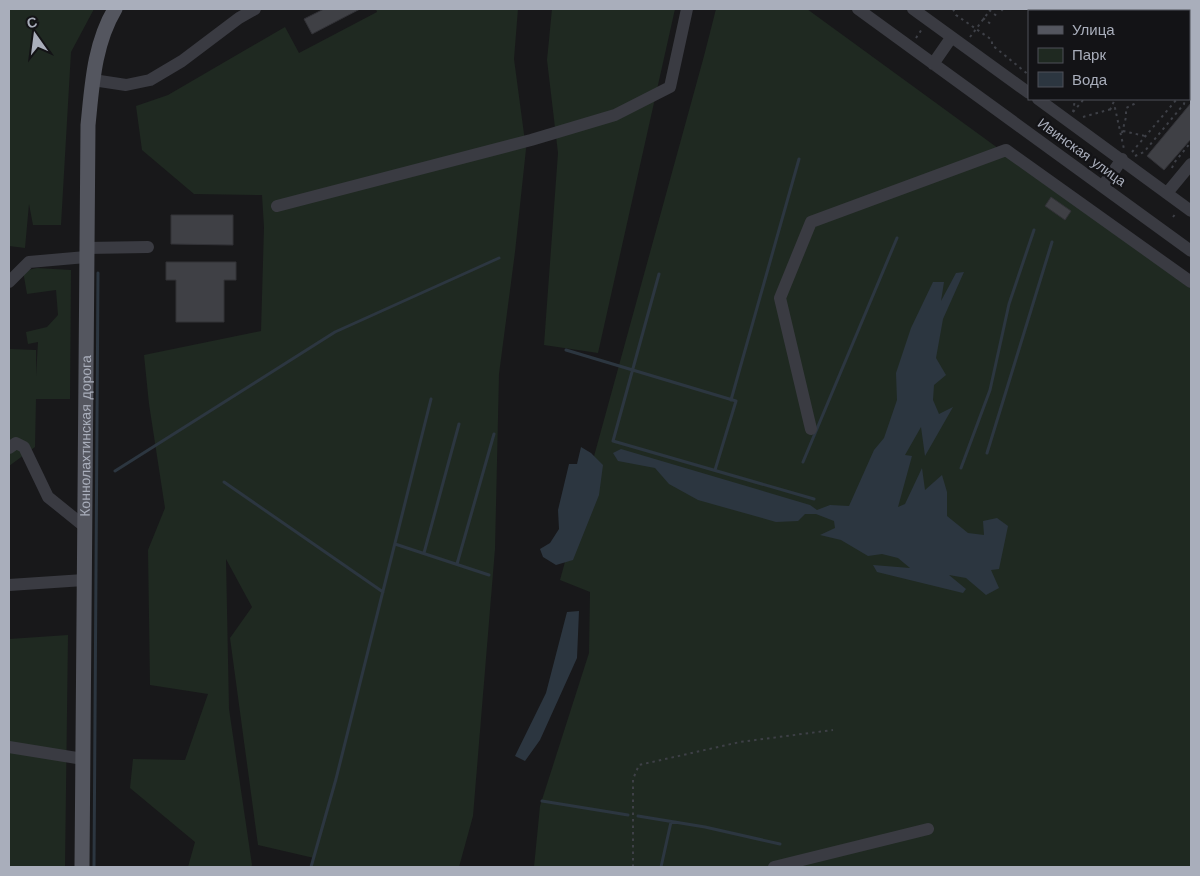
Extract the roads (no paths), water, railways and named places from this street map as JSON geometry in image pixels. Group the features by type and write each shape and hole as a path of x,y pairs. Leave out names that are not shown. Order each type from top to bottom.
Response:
{"main road":[{"name":"Коннолахтинская дорога","path":"82,867 88,125 100,42 115,9"}],"street":[{"path":"93,80 126,84 150,80 182,61 239,18 255,9"},
{"path":"277,206 530,140 616,115 670,87 687,9"},
{"name":"Ивинская улица","path":"858,9 1191,250"},
{"path":"913,9 951,38 1027,87"},
{"path":"933,64 951,38"},
{"path":"1040,100 1126,156 1167,193 1191,211"},
{"path":"811,429 780,298 811,222 1006,150 1191,282"},
{"path":"1103,185 1126,156"},
{"path":"1167,193 1191,164"},
{"path":"9,282 29,262 86,252 148,248"},
{"path":"9,448 16,444 24,447 48,497 84,526"},
{"path":"9,585 84,580"},
{"path":"9,748 83,759"},
{"path":"774,867 928,829"}],"water":[{"path":"964,272 943,319 936,358 946,375 934,385 933,400 939,414 953,407 925,456 921,427 905,455 912,456 898,507 905,504 922,468 925,490 942,475 947,492 947,516 968,533 984,535 983,521 997,518 1008,526 999,569 991,570 999,588 986,595 966,578 949,575 966,589 963,593 877,572 873,565 910,568 898,558 882,554 868,556 841,540 820,535 835,528 834,521 816,514 805,514 798,521 776,522 698,500 669,484 655,468 618,461 613,453 621,449 810,505 817,510 830,505 849,506 874,450 884,438 897,400 896,373 911,328 933,282 944,282 941,301 956,273"},
{"path":"581,447 591,453 603,465 599,495 573,560 556,565 543,557 540,549 550,543 559,529 558,510 569,464 577,464"},
{"path":"579,611 577,658 540,740 525,761 515,756 546,693 567,612"}],"waterway":[{"path":"731,400 799,159"},
{"path":"961,468 990,390 1009,304 1034,230"},
{"path":"803,462 897,238"},
{"path":"987,453 1052,242"},
{"path":"115,471 335,332 499,258"},
{"path":"94,867 98,273"},
{"path":"659,274 613,441 814,499"},
{"path":"566,350 736,401 715,470"},
{"path":"311,867 336,779 431,399"},
{"path":"424,553 459,424"},
{"path":"457,564 494,434"},
{"path":"224,482 383,592"},
{"path":"395,544 489,575"},
{"path":"542,801 628,815"},
{"path":"638,816 705,827 780,844"},
{"path":"661,867 671,822"}]}
